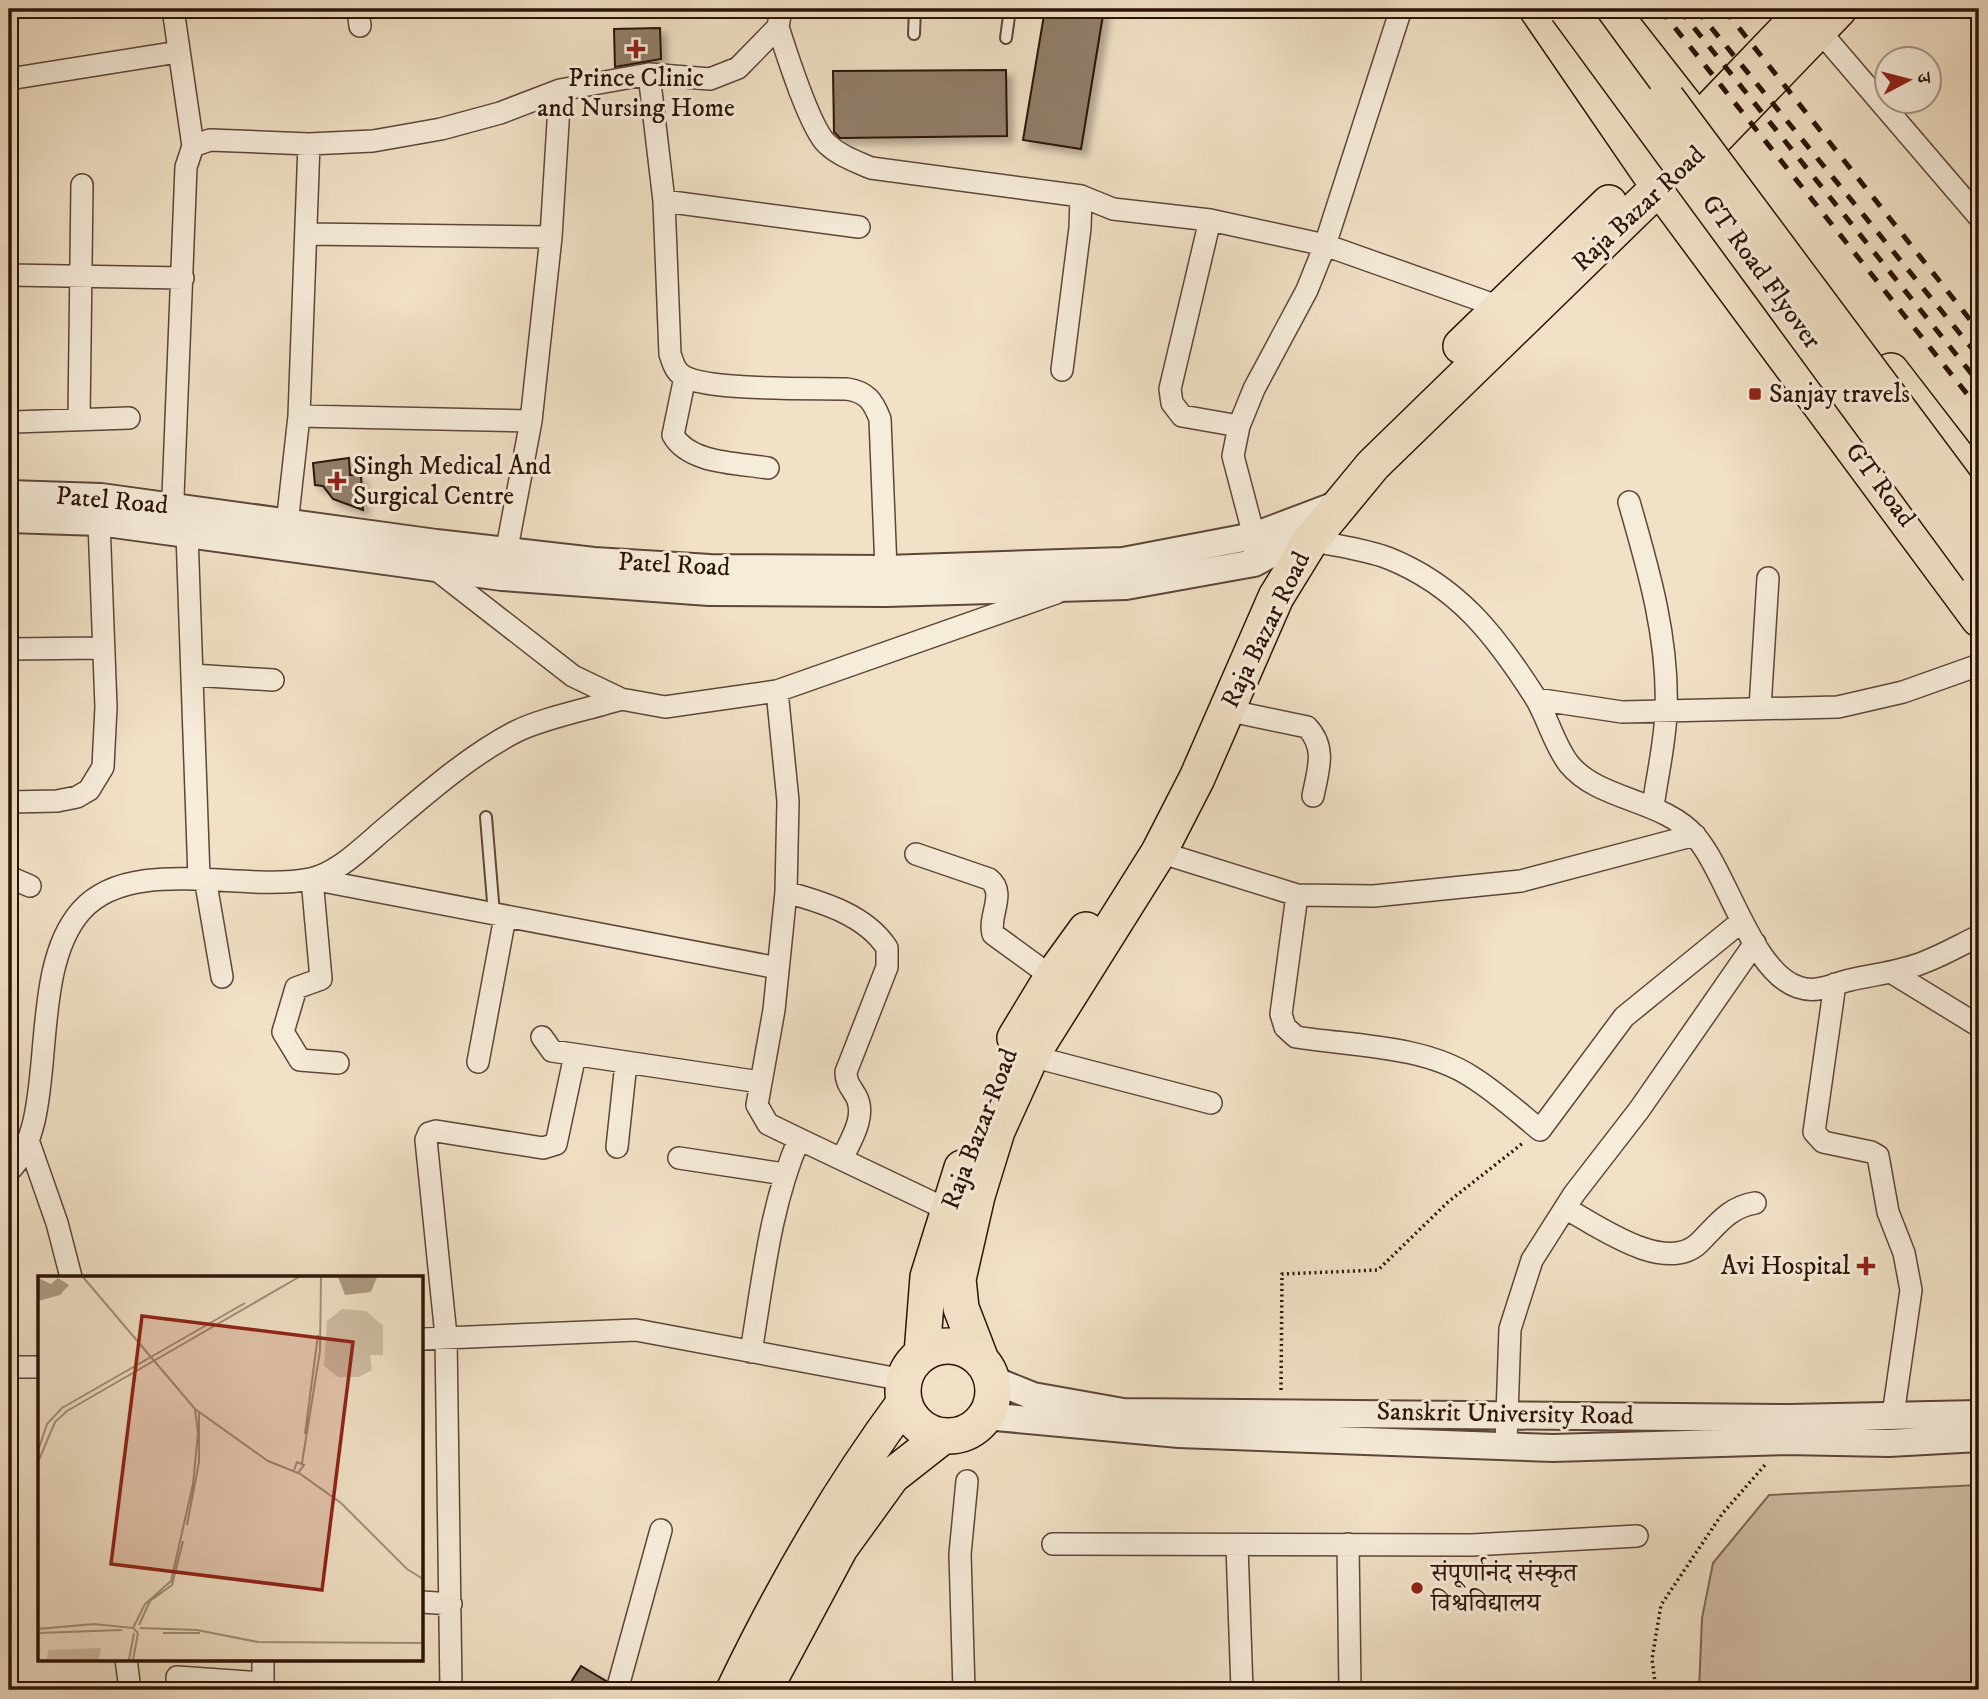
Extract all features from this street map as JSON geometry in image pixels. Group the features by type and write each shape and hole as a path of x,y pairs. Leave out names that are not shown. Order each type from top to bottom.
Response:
{"highway":[{"name":"GT Road Flyover","path":"1568,9 1979,569"},
{"name":"GT Road Flyover","path":"1597,9 1979,519"}],"main road":[{"name":"GT Road","path":"1537,9 1653,177 1979,619"},
{"path":"1609,9 1979,485"},
{"name":"Raja Bazar Road","path":"910,1379 928,1277 948,1210 970,1146 1014,1041 1052,977 1125,876 1144,842 1298,529 1371,436 1500,307 1705,131 1817,15"},
{"name":"Raja Bazar Road","path":"986,1370 961,1308 958,1279 977,1196 997,1131 1031,1056 1159,852 1197,778 1276,597 1298,529 1373,465 1653,177"},
{"path":"734,1690 849,1510 943,1436 968,1431 985,1416 991,1404 986,1370 968,1350 953,1346 937,1347 910,1379 870,1449 849,1510 840,1548 764,1690"},
{"path":"910,1379 919,1425 943,1436"}],"street":[{"path":"173,9 194,146 186,167 173,505 179,533 192,675 202,878 222,977"},
{"path":"1401,9 1325,245 1307,290 1254,389 1239,426 1233,456 1298,529 1386,557 1431,578 1468,606 1536,699 1569,764 1608,792 1653,807 1695,835 1713,861 1755,943 1771,969 1785,982 1801,989 1819,990 1925,962 1979,936"},
{"path":"1817,15 1979,217"},
{"path":"194,146 210,140 309,144 373,141 441,129 500,113 560,90 649,74 710,79 738,68 779,18"},
{"path":"779,18 794,77 825,142 845,158 871,168 1081,196 1113,209 1210,220 1325,245 1500,307"},
{"path":"9,79 178,52"},
{"path":"649,74 664,201 670,354 674,367 685,377 745,386 861,391 874,402 880,419 886,569"},
{"path":"502,577 531,421 551,237 560,90"},
{"path":"287,524 299,416 309,144"},
{"path":"79,419 82,185"},
{"path":"1062,370 1080,228 1081,196"},
{"path":"664,201 859,227"},
{"path":"1210,220 1170,389 1172,403 1182,416 1239,426"},
{"path":"306,234 551,237"},
{"path":"9,275 183,278"},
{"path":"685,377 673,435 679,446 705,457 768,468"},
{"path":"299,416 531,421"},
{"path":"14,422 129,418"},
{"name":"Patel Road","path":"9,494 101,497 173,505 287,524 594,561 710,568 886,569 1123,561 1298,529"},
{"path":"1629,502 1655,595 1666,712 1653,807"},
{"name":"Patel Road","path":"9,519 99,522 502,577 709,592 1064,590 1126,586 1254,564 1298,529"},
{"path":"9,802 57,801 77,797 98,780 103,767 99,522"},
{"path":"433,567 573,676 621,699 664,708 777,691 1064,590"},
{"path":"1760,708 1768,578"},
{"path":"9,649 103,648"},
{"path":"1536,699 1622,712 1838,707 1867,702 1979,665"},
{"path":"192,675 274,680"},
{"path":"777,691 789,801 786,892 774,1010 757,1105 768,1124 948,1210"},
{"path":"71,1276 57,1223 29,1143 51,980 62,940 80,912 99,895 125,885 202,878 282,883 326,874 440,783 516,731 621,699"},
{"path":"1226,710 1307,727 1320,745 1321,754 1313,796"},
{"path":"1159,852 1297,895 1374,896 1521,881 1695,835"},
{"path":"916,854 989,879 996,884 998,897 991,920 993,934 1052,977"},
{"path":"9,877 30,886"},
{"path":"312,879 778,968"},
{"path":"312,879 321,979 296,989 284,1032 300,1060 338,1063"},
{"path":"786,892 824,903 847,915 867,927 887,948 887,967 846,1072 846,1080 857,1099 860,1114 842,1159"},
{"path":"1297,895 1281,1014 1289,1033 1296,1037 1412,1055 1450,1065 1472,1077 1540,1130 1624,1017 1742,921"},
{"path":"478,1062 500,915"},
{"path":"1506,1444 1509,1416 1509,1342 1518,1296 1532,1260 1565,1208 1640,1110 1755,943"},
{"path":"1891,972 1979,1026"},
{"path":"1835,984 1814,1132 1823,1142 1871,1152 1880,1162 1886,1203 1904,1253 1911,1290 1893,1415"},
{"path":"542,1037 552,1051 760,1082"},
{"path":"451,1690 446,1336 426,1140 429,1133 436,1131 543,1148 556,1144 575,1055"},
{"path":"1031,1056 1211,1103"},
{"path":"617,1147 626,1063"},
{"path":"751,1352 768,1246 784,1174 799,1139"},
{"path":"9,1171 29,1143"},
{"path":"679,1158 784,1174"},
{"path":"1565,1208 1633,1244 1656,1253 1674,1254 1690,1250 1734,1209 1755,1203"},
{"path":"424,1339 636,1330 910,1379"},
{"path":"9,1363 18,1367 38,1367"},
{"path":"986,1370 1034,1404"},
{"path":"985,1416 1034,1404"},
{"name":"Sanskrit University Road","path":"1034,1404 1123,1412 1281,1411 1790,1418 1979,1414"},
{"name":"Sanskrit University Road","path":"1034,1404 1180,1434 1506,1444 1553,1448 1786,1441 1889,1443 1979,1438"},
{"path":"964,1690 960,1553 967,1481"},
{"path":"617,1690 660,1530"},
{"path":"1053,1544 1472,1545 1637,1536"},
{"path":"1348,1544 1350,1690"},
{"path":"1237,1546 1242,1690"},
{"path":"424,1602 451,1604"},
{"path":"126,1660 130,1690"},
{"path":"178,1690 177,1677 263,1687 263,1660"}],"lane":[{"path":"914,34 915,9"},
{"path":"1006,38 1010,9"},
{"path":"486,817 500,915"}],"path":[{"path":"1281,1411 1282,1274 1378,1270 1448,1202 1540,1130"},
{"path":"1656,1690 1652,1660 1661,1605 1722,1514 1786,1441"}],"shaded area":[{"path":"1979,1485 1979,1690 1699,1690 1702,1618 1713,1563 1769,1495"}],"building":[{"path":"1045,9 1104,9 1081,149 1023,140"},
{"path":"660,28 661,59 615,67 614,29"},
{"path":"1006,70 1007,136 840,138 834,132 833,71"},
{"path":"349,458 350,475 361,475 363,510 333,499 323,486 315,485 313,463"},
{"path":"581,1666 606,1681 604,1690 566,1690"}],"railway":[{"path":"1660,9 1979,409"},
{"path":"1679,9 1979,383"},
{"path":"1696,9 1979,357"},
{"path":"1724,9 1979,331"}],"place":[{"name":"Prince Clinic and Nursing Home","path":"636,49"},
{"name":"Sanjay travels","path":"1755,394"},
{"name":"Singh Medical And Surgical Centre","path":"337,481"},
{"name":"Avi Hospital","path":"1866,1266"},
{"name":"संपूर्णानंद संस्कृत विश्वविद्यालय","path":"1417,1588"}]}
